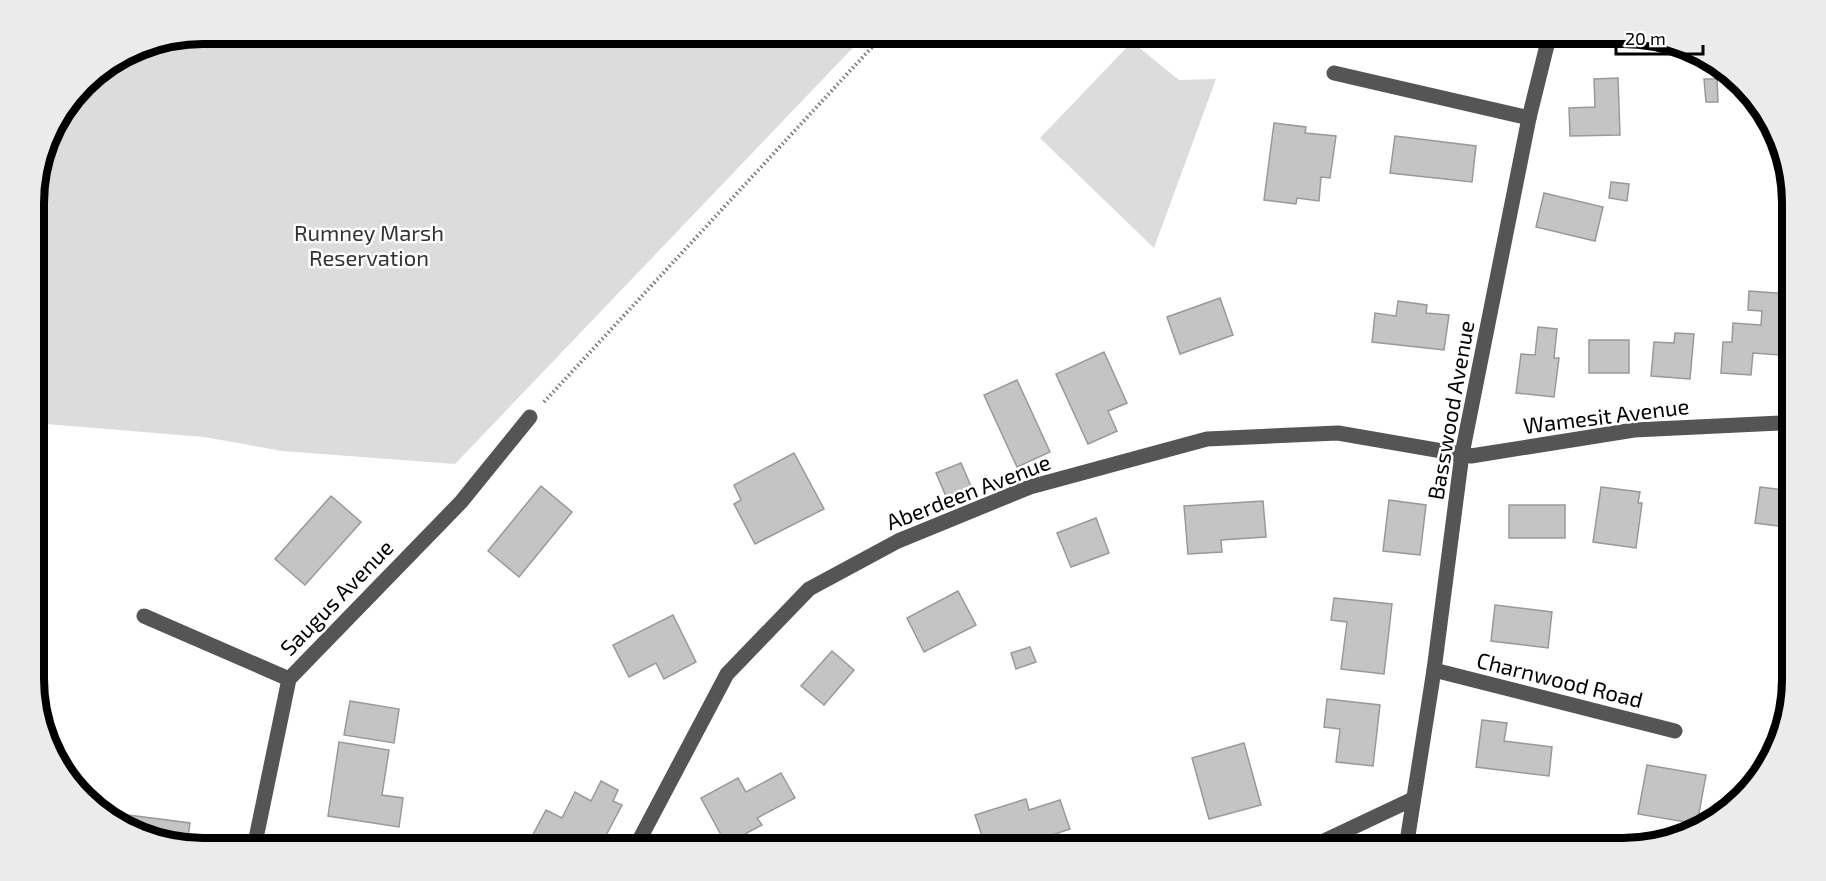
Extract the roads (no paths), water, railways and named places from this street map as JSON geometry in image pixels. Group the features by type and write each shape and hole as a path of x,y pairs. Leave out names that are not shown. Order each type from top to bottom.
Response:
{"street":[{"name":"Basswood Avenue","path":"1408,837 1434,670 1462,454 1529,118 1547,44"},
{"path":"1334,73 1529,118"},
{"name":"Saugus Avenue","path":"256,838 289,679 461,502 530,417"},
{"name":"Wamesit Avenue","path":"1462,454 1471,456 1634,430 1783,423"},
{"name":"Aberdeen Avenue","path":"640,838 727,674 809,589 898,540 1030,487 1207,439 1338,434 1462,454"},
{"path":"144,616 289,679"},
{"name":"Charnwood Road","path":"1434,670 1675,731"},
{"path":"1332,837 1413,799"}],"park label":[{"name":"Rumney Marsh Reservation","path":"369,244"}]}
